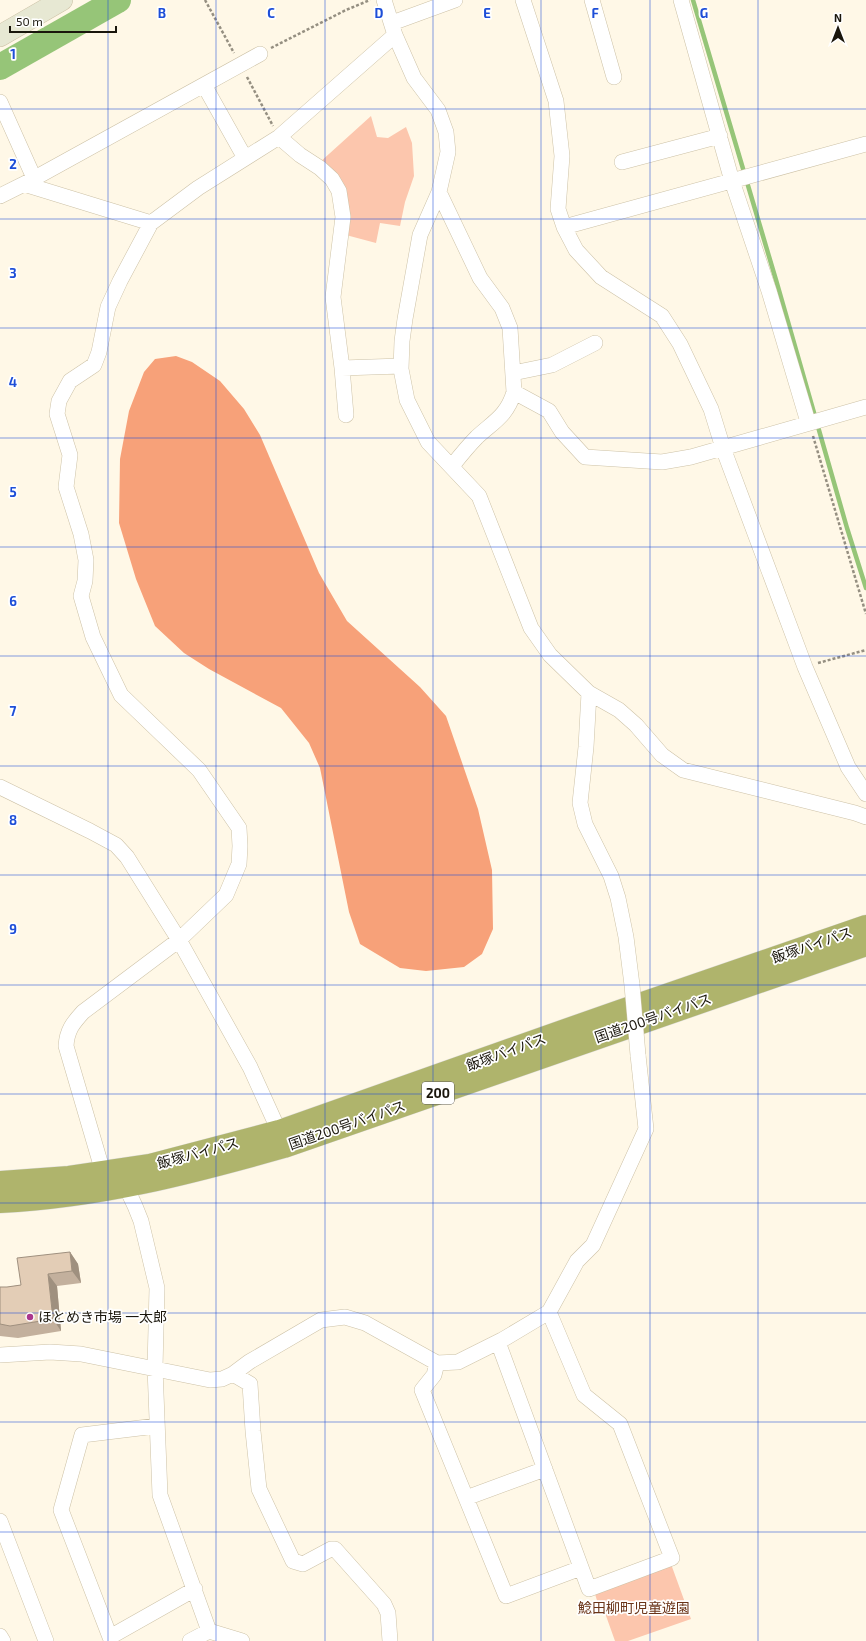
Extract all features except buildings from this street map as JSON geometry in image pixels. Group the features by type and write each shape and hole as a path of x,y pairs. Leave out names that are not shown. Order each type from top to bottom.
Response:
{"highway":[{"name":"飯塚バイパス","path":"0,1182 69,1177 150,1166 279,1132 619,1011 866,926"},
{"name":"国道200号バイパス","path":"0,1202 47,1199 126,1187 197,1172 284,1147 866,945"}],"main road":[{"path":"0,36 62,0"}],"street":[{"path":"384,0 414,78 438,110 446,132 448,152 439,192 420,235 402,341 401,366 407,400 428,442 479,496 531,628 550,656 589,693 619,710 636,725 662,755 683,770 866,817"},
{"path":"209,1631 160,1495 154,1368 157,1288 141,1221 126,1187 103,1172 66,1046 66,1033 83,1012 179,940 226,896 239,864 239,828 199,770 121,695 93,637 81,596 85,581 84,553 81,534 66,487 70,467 69,450 57,414 59,401 70,382 94,365 99,352 108,307 151,223 198,188 279,136 394,29 455,0"},
{"path":"523,0 556,101 562,156 558,209 564,227 576,250 601,277 662,316 680,344 711,409 723,448 805,667 848,767 866,794"},
{"path":"592,0 614,77"},
{"path":"681,0 732,181 769,291 808,422"},
{"path":"0,196 260,54"},
{"path":"204,85 245,158"},
{"path":"0,102 29,181"},
{"path":"279,136 300,155 320,168 332,179 339,191 343,216 333,296 346,414"},
{"path":"622,162 720,136"},
{"path":"564,227 866,144"},
{"path":"29,181 151,223"},
{"path":"439,192 480,278 502,308 510,328 514,372 514,392 511,403 498,421 478,437 452,466"},
{"path":"514,372 552,365 595,343"},
{"path":"342,368 401,366"},
{"path":"514,392 549,412 562,432 585,457 662,462 723,448 808,422 866,407"},
{"path":"0,1355 50,1352 80,1354 210,1380 222,1379 233,1374 249,1362 321,1320 345,1317 366,1323 438,1363 458,1362 498,1342 549,1312 577,1261 593,1245 646,1129 626,937 618,898 611,876 585,824 580,803 586,747 589,693"},
{"path":"0,786 116,845 136,869 179,940 250,1067 279,1132"},
{"path":"498,1342 589,1589 672,1558 620,1424 584,1395 549,1312"},
{"path":"438,1363 434,1375 422,1390 506,1596 581,1568"},
{"path":"233,1374 250,1384 259,1489 293,1561 303,1564 331,1549 335,1549 384,1604 388,1613 390,1641"},
{"path":"156,1426 82,1434 61,1510 110,1638 195,1589"},
{"path":"466,1498 545,1469"},
{"path":"0,1521 46,1641"},
{"path":"190,1641 209,1631 242,1641"},
{"path":"0,1636 3,1641"}],"path":[{"path":"260,54 346,10 370,0"},
{"path":"808,422 866,614"},
{"path":"805,667 866,650"}],"green space":[{"path":"371,116 377,137 388,138 406,127 412,143 414,176 405,202 400,226 380,223 376,243 346,235 347,211 319,163"},
{"name":"鯰田柳町児童遊園","path":"671,1564 691,1619 628,1641 615,1641 605,1613 601,1613 594,1591"}],"shaded area":[{"path":"176,356 192,362 220,381 244,409 260,435 319,573 347,621 420,687 446,716 478,809 492,870 493,929 482,954 464,967 426,971 400,968 360,944 349,912 320,768 309,743 281,708 209,669 184,653 155,626 136,579 119,523 120,459 129,411 144,372 155,359"}],"waterway":[{"path":"0,67 118,0"},
{"path":"693,0 776,280 847,528 866,588"}],"place":[{"name":"ほとめき市場 一太郎","path":"30,1317"}]}
